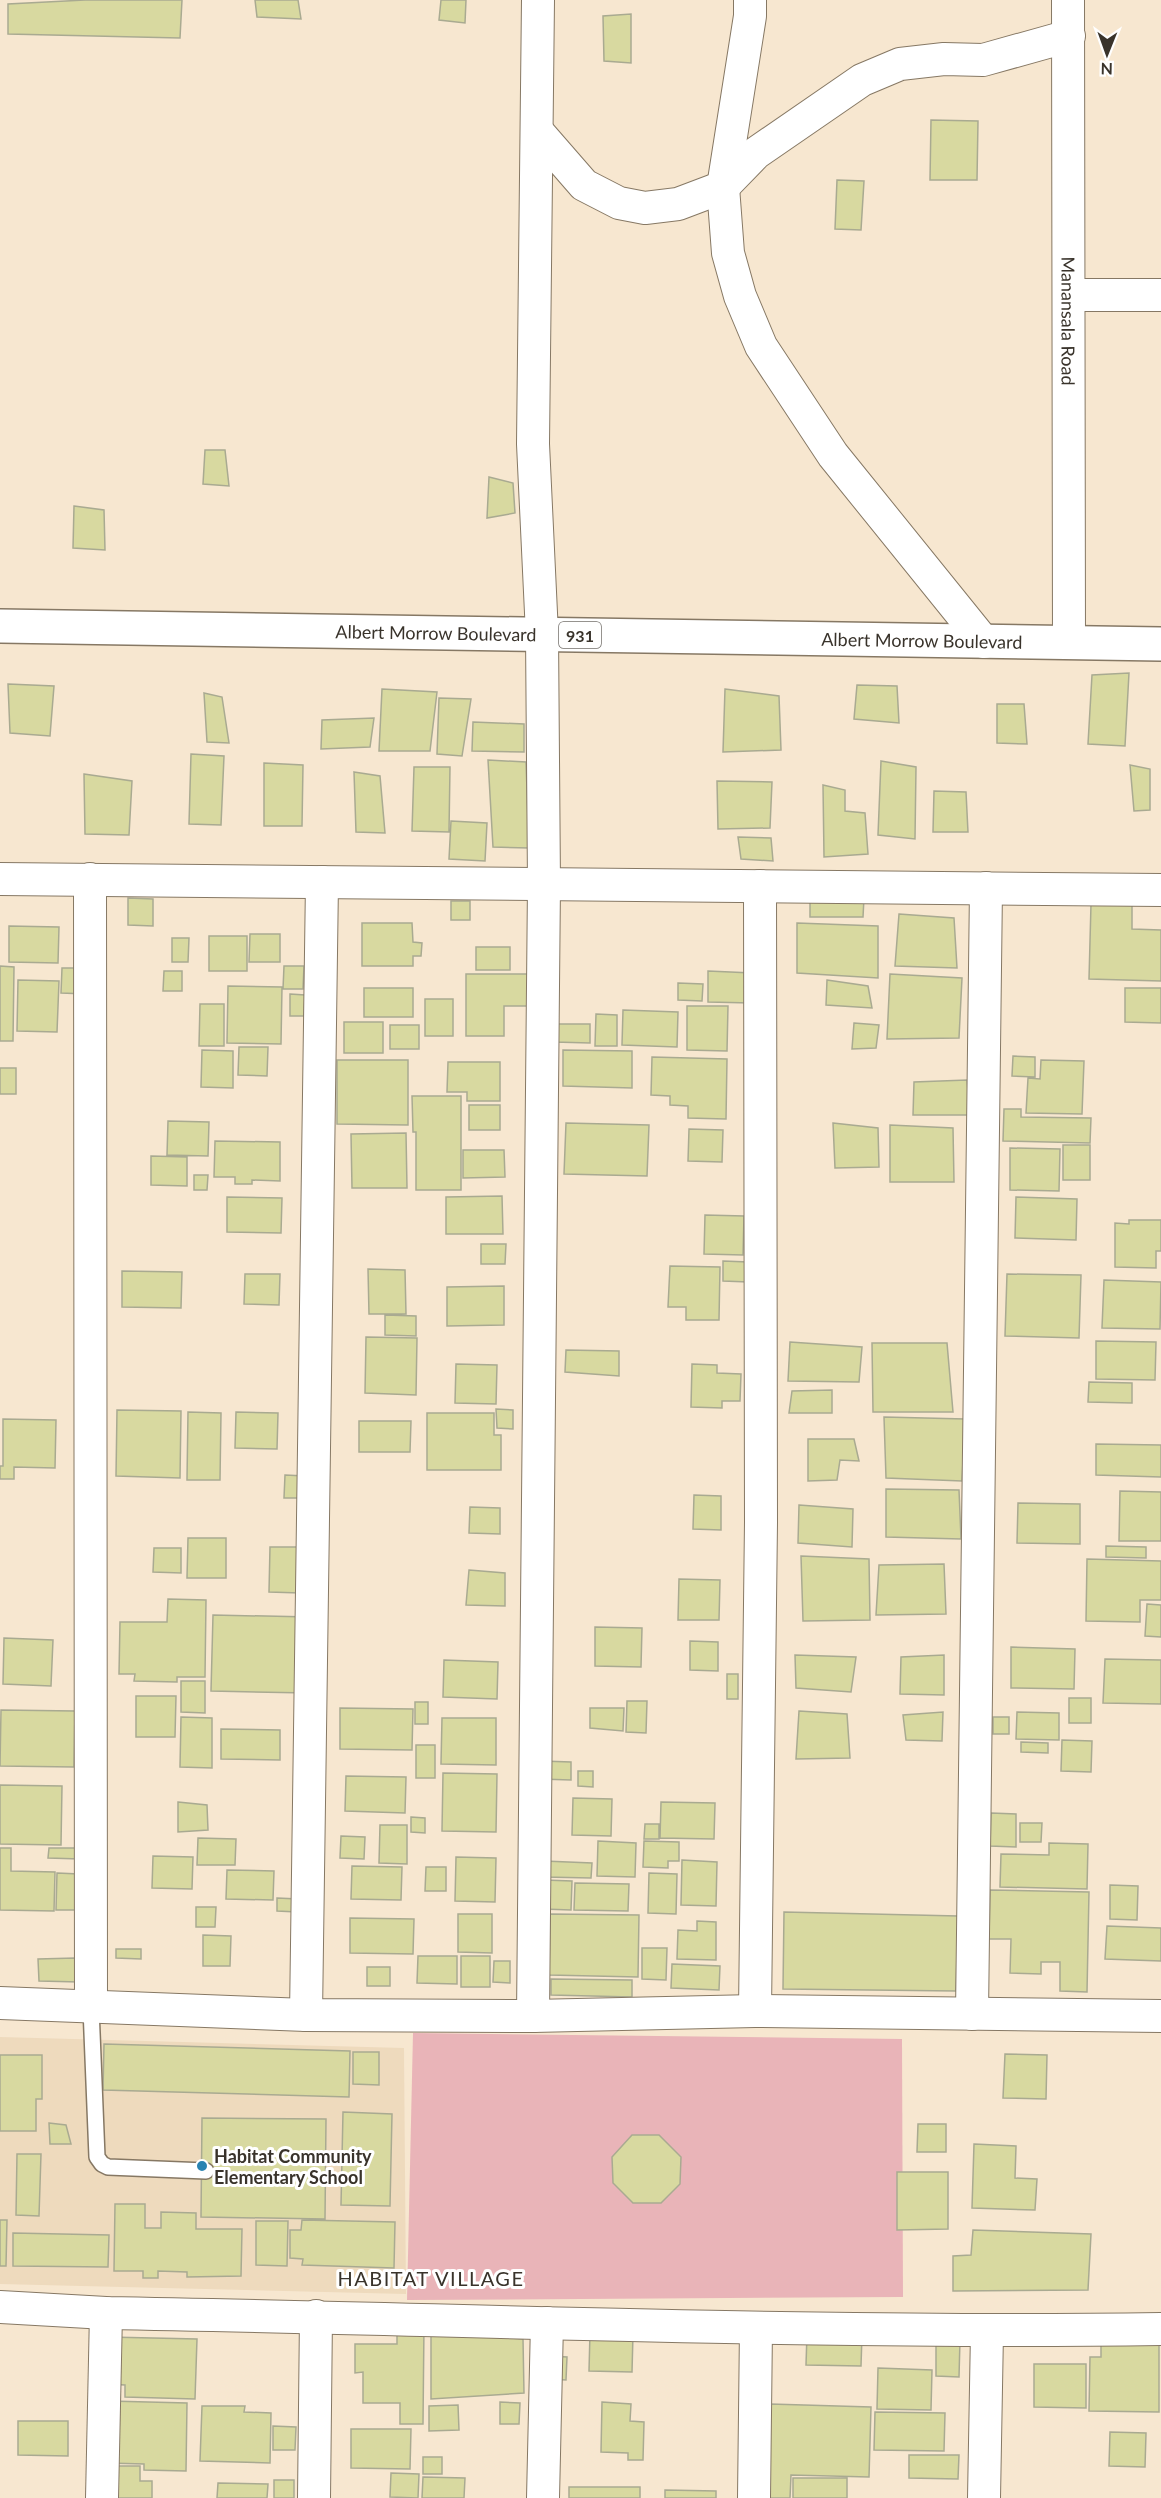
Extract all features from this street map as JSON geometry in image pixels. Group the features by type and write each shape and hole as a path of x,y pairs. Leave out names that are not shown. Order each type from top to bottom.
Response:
{"highway":[{"name":"Albert Morrow Boulevard","path":"0,626 1161,644"}],"street":[{"path":"533,2016 544,884 542,634 533,444 538,0"},
{"path":"750,0 750,16 723,187 728,253 740,296 761,346 833,455 984,642"},
{"name":"Manansala Road","path":"1068,0 1069,643"},
{"path":"537,131 584,185 619,203 645,208 678,204 723,187 756,153 862,80 900,64 944,59 983,60 1069,36"},
{"path":"1070,295 1161,295"},
{"path":"0,879 1161,890"},
{"path":"90,879 91,2008"},
{"path":"306,2015 322,882"},
{"path":"755,2012 761,1522 760,886"},
{"path":"972,2014 986,888"},
{"path":"0,2003 306,2015 533,2016 755,2012 1161,2016"},
{"path":"0,2307 106,2313 316,2316 756,2328 987,2332 1161,2329"},
{"path":"102,2498 106,2313"},
{"path":"314,2498 316,2316"},
{"path":"543,2498 547,2323"},
{"path":"754,2498 756,2328"},
{"path":"984,2498 987,2332"}],"lane":[{"path":"91,2008 97,2157 102,2164 108,2167 206,2171"}],"shaded area":[{"path":"413,2033 902,2039 903,2297 407,2300"},
{"name":"Habitat Community Elementary School","path":"0,2037 404,2048 406,2294 0,2284"}],"building":[{"path":"85,0 182,0 180,38 8,34 8,4"},
{"path":"255,0 298,0 301,19 257,17"},
{"path":"441,0 466,0 465,23 439,20"},
{"path":"631,14 631,63 604,61 603,16"},
{"path":"931,120 978,121 977,180 930,180"},
{"path":"837,180 864,181 861,230 835,229"},
{"path":"205,450 225,450 229,486 203,484"},
{"path":"489,477 513,483 515,513 487,518"},
{"path":"74,506 104,510 105,550 73,548"},
{"path":"1129,673 1125,746 1088,744 1092,675"},
{"path":"8,684 54,686 50,736 10,733"},
{"path":"857,685 897,686 899,723 854,719"},
{"path":"382,689 437,692 430,751 379,751"},
{"path":"725,689 779,696 781,750 723,752"},
{"path":"204,693 222,697 229,743 207,742"},
{"path":"439,698 471,699 462,756 437,754"},
{"path":"997,704 1024,704 1027,744 997,743"},
{"path":"374,718 370,747 321,749 322,720"},
{"path":"473,722 524,724 524,752 472,751"},
{"path":"191,754 224,756 221,825 189,824"},
{"path":"488,760 526,762 529,848 493,847"},
{"path":"881,761 916,767 915,839 878,835"},
{"path":"264,763 303,765 302,826 264,826"},
{"path":"1130,765 1150,769 1150,810 1134,811"},
{"path":"414,767 450,767 449,832 412,831"},
{"path":"354,772 380,776 385,833 356,832"},
{"path":"84,774 132,781 129,835 85,834"},
{"path":"717,781 772,782 770,828 718,829"},
{"path":"823,785 845,790 845,811 865,813 868,854 824,857"},
{"path":"934,791 966,792 968,832 933,832"},
{"path":"451,821 487,823 485,861 449,859"},
{"path":"738,837 771,838 773,861 741,859"},
{"path":"810,896 864,898 863,917 810,917"},
{"path":"128,898 153,899 153,926 128,925"},
{"path":"451,901 470,901 470,920 451,920"},
{"path":"1091,904 1132,905 1132,929 1161,930 1161,981 1089,979"},
{"path":"899,914 954,918 957,968 895,966"},
{"path":"362,923 412,923 413,942 422,943 421,956 413,956 413,966 362,966"},
{"path":"797,923 878,926 878,978 797,973"},
{"path":"9,926 59,927 58,963 9,962"},
{"path":"250,934 280,934 280,962 249,962"},
{"path":"209,936 247,936 247,971 209,971"},
{"path":"172,938 189,938 188,962 172,962"},
{"path":"476,947 510,947 510,970 476,970"},
{"path":"0,966 14,967 13,1041 0,1041"},
{"path":"284,966 304,966 303,989 283,989"},
{"path":"62,968 87,968 86,994 61,993"},
{"path":"164,971 182,971 182,991 163,991"},
{"path":"708,971 752,973 751,1003 708,1002"},
{"path":"466,974 529,974 529,1006 504,1006 504,1036 466,1036"},
{"path":"890,974 962,978 959,1038 887,1039"},
{"path":"18,980 59,981 57,1032 17,1031"},
{"path":"827,980 868,986 872,1008 826,1005"},
{"path":"678,983 703,984 702,1001 678,1000"},
{"path":"228,986 282,987 281,1044 227,1043"},
{"path":"364,988 413,988 413,1017 364,1017"},
{"path":"1125,988 1161,988 1161,1023 1125,1022"},
{"path":"290,994 305,995 304,1016 290,1016"},
{"path":"425,999 453,999 453,1036 425,1036"},
{"path":"200,1004 224,1004 224,1046 199,1046"},
{"path":"687,1006 728,1006 727,1051 687,1050"},
{"path":"623,1010 678,1012 677,1047 622,1045"},
{"path":"596,1014 617,1015 617,1046 595,1046"},
{"path":"344,1022 383,1022 383,1053 344,1053"},
{"path":"854,1023 879,1025 876,1048 852,1049"},
{"path":"554,1024 590,1024 590,1043 554,1042"},
{"path":"390,1025 419,1025 419,1049 390,1049"},
{"path":"239,1047 268,1047 267,1076 238,1075"},
{"path":"202,1050 233,1051 233,1088 201,1087"},
{"path":"563,1050 632,1051 632,1088 563,1086"},
{"path":"1013,1056 1035,1057 1035,1077 1012,1076"},
{"path":"652,1057 727,1059 726,1119 688,1118 688,1106 670,1105 670,1096 651,1095"},
{"path":"337,1060 408,1060 408,1125 337,1124"},
{"path":"1041,1060 1084,1061 1082,1114 1026,1113 1028,1078 1040,1079"},
{"path":"448,1062 500,1062 500,1101 467,1101 467,1092 447,1092"},
{"path":"0,1068 16,1068 16,1094 0,1094"},
{"path":"967,1080 970,1115 913,1115 914,1082"},
{"path":"412,1096 461,1096 461,1190 416,1190 416,1132 413,1132"},
{"path":"469,1105 500,1105 500,1130 469,1130"},
{"path":"1004,1109 1021,1109 1021,1117 1091,1118 1090,1143 1003,1141"},
{"path":"168,1121 209,1122 208,1156 167,1155"},
{"path":"566,1123 649,1125 647,1176 564,1174"},
{"path":"833,1123 878,1128 879,1167 835,1168"},
{"path":"890,1125 953,1128 954,1182 890,1182"},
{"path":"689,1129 723,1130 722,1162 688,1161"},
{"path":"406,1133 407,1188 352,1188 351,1134"},
{"path":"215,1141 280,1142 280,1181 252,1180 252,1184 235,1184 235,1177 214,1177"},
{"path":"1063,1145 1090,1145 1090,1180 1063,1180"},
{"path":"1010,1148 1060,1149 1059,1191 1010,1190"},
{"path":"463,1150 504,1150 505,1177 463,1178"},
{"path":"151,1156 187,1157 187,1186 151,1185"},
{"path":"194,1175 208,1175 207,1190 194,1190"},
{"path":"502,1196 503,1234 446,1234 446,1197"},
{"path":"227,1197 282,1198 281,1233 227,1232"},
{"path":"1016,1197 1077,1199 1076,1240 1015,1238"},
{"path":"705,1215 744,1216 743,1255 704,1254"},
{"path":"1129,1220 1161,1220 1161,1251 1156,1251 1156,1268 1115,1267 1115,1223 1129,1224"},
{"path":"481,1244 506,1244 505,1264 481,1264"},
{"path":"723,1261 748,1262 748,1282 723,1281"},
{"path":"670,1266 720,1267 719,1320 686,1320 686,1307 668,1307"},
{"path":"368,1269 405,1270 406,1314 369,1314"},
{"path":"122,1271 182,1272 181,1308 122,1307"},
{"path":"245,1274 280,1274 279,1305 244,1304"},
{"path":"1007,1274 1081,1275 1079,1338 1005,1336"},
{"path":"1104,1280 1161,1282 1160,1329 1102,1328"},
{"path":"504,1286 504,1325 447,1326 447,1287"},
{"path":"385,1315 416,1316 416,1336 385,1335"},
{"path":"366,1337 417,1338 416,1395 365,1393"},
{"path":"1096,1341 1156,1342 1155,1380 1096,1379"},
{"path":"790,1342 862,1347 859,1382 788,1381"},
{"path":"872,1343 947,1343 953,1412 873,1412"},
{"path":"566,1350 619,1351 619,1376 565,1372"},
{"path":"456,1364 497,1365 496,1404 455,1403"},
{"path":"692,1364 717,1365 717,1373 741,1374 740,1401 722,1401 722,1408 691,1407"},
{"path":"1089,1382 1132,1383 1132,1403 1088,1402"},
{"path":"832,1390 832,1413 789,1413 792,1391"},
{"path":"496,1409 513,1410 513,1429 497,1428"},
{"path":"117,1410 181,1411 180,1478 116,1476"},
{"path":"188,1412 221,1413 220,1480 187,1480"},
{"path":"236,1412 278,1413 277,1449 235,1448"},
{"path":"427,1413 494,1413 494,1435 501,1435 501,1470 427,1470"},
{"path":"884,1417 965,1419 962,1481 886,1478"},
{"path":"3,1419 56,1420 55,1468 14,1467 14,1479 0,1479 0,1466 3,1466"},
{"path":"359,1421 411,1421 410,1452 359,1452"},
{"path":"808,1439 854,1439 859,1461 840,1460 837,1480 808,1481"},
{"path":"1096,1444 1161,1445 1161,1477 1096,1475"},
{"path":"285,1475 305,1476 305,1498 284,1498"},
{"path":"886,1489 959,1490 961,1539 886,1537"},
{"path":"1120,1491 1161,1492 1161,1541 1119,1541"},
{"path":"694,1495 721,1496 721,1530 693,1529"},
{"path":"1018,1503 1080,1504 1080,1544 1017,1543"},
{"path":"799,1505 853,1509 852,1547 798,1543"},
{"path":"470,1507 500,1508 500,1534 469,1533"},
{"path":"188,1538 226,1538 226,1578 187,1578"},
{"path":"1106,1546 1146,1547 1146,1558 1106,1557"},
{"path":"270,1547 301,1547 300,1593 269,1592"},
{"path":"154,1548 181,1548 181,1573 153,1572"},
{"path":"801,1556 869,1559 870,1620 803,1621"},
{"path":"1087,1559 1161,1561 1161,1600 1140,1600 1140,1622 1086,1621"},
{"path":"944,1564 946,1614 876,1615 879,1565"},
{"path":"469,1570 505,1573 505,1606 466,1605"},
{"path":"679,1579 720,1580 719,1620 678,1620"},
{"path":"168,1599 206,1600 205,1677 177,1677 177,1682 134,1681 135,1674 119,1674 120,1622 167,1622"},
{"path":"1147,1604 1161,1605 1161,1637 1145,1636"},
{"path":"213,1615 310,1617 308,1693 211,1691"},
{"path":"595,1627 642,1628 641,1667 595,1666"},
{"path":"4,1638 53,1640 51,1686 3,1684"},
{"path":"690,1641 718,1642 718,1671 690,1670"},
{"path":"1011,1647 1075,1649 1074,1689 1011,1688"},
{"path":"795,1655 856,1657 851,1692 796,1688"},
{"path":"944,1655 944,1695 900,1694 901,1657"},
{"path":"1105,1659 1161,1660 1161,1704 1103,1703"},
{"path":"444,1660 498,1662 497,1699 443,1697"},
{"path":"727,1674 738,1674 738,1699 727,1699"},
{"path":"181,1681 205,1681 205,1713 181,1712"},
{"path":"136,1696 176,1696 175,1737 136,1737"},
{"path":"1069,1698 1091,1698 1091,1723 1069,1723"},
{"path":"627,1701 647,1701 646,1733 626,1732"},
{"path":"415,1702 428,1702 428,1724 415,1724"},
{"path":"340,1708 413,1709 412,1750 340,1749"},
{"path":"590,1708 624,1708 623,1731 590,1728"},
{"path":"1,1710 75,1711 74,1767 0,1766"},
{"path":"799,1711 847,1714 850,1758 796,1759"},
{"path":"943,1712 942,1741 906,1740 903,1715"},
{"path":"1017,1712 1059,1713 1059,1740 1016,1739"},
{"path":"181,1717 212,1718 212,1768 180,1767"},
{"path":"993,1717 1009,1717 1009,1734 993,1734"},
{"path":"442,1718 496,1718 496,1765 441,1764"},
{"path":"221,1729 280,1730 280,1760 221,1759"},
{"path":"1062,1740 1092,1741 1091,1772 1061,1771"},
{"path":"1021,1742 1048,1743 1048,1753 1021,1752"},
{"path":"416,1745 435,1745 435,1778 416,1778"},
{"path":"541,1761 571,1762 571,1780 540,1779"},
{"path":"578,1771 593,1771 593,1787 578,1786"},
{"path":"443,1773 497,1774 496,1832 442,1831"},
{"path":"346,1776 406,1777 405,1813 345,1811"},
{"path":"0,1785 62,1786 61,1845 0,1844"},
{"path":"573,1798 612,1799 611,1836 572,1835"},
{"path":"178,1802 207,1805 208,1830 178,1832"},
{"path":"661,1802 715,1803 714,1839 660,1838"},
{"path":"991,1813 1016,1814 1016,1847 990,1846"},
{"path":"411,1817 425,1818 425,1833 411,1832"},
{"path":"1020,1823 1042,1823 1041,1842 1020,1842"},
{"path":"645,1824 659,1824 659,1839 644,1839"},
{"path":"380,1825 407,1825 407,1864 379,1863"},
{"path":"341,1836 365,1837 364,1859 340,1858"},
{"path":"198,1838 236,1839 235,1865 197,1865"},
{"path":"598,1841 636,1843 635,1877 597,1876"},
{"path":"644,1841 679,1842 679,1861 668,1861 668,1868 643,1867"},
{"path":"1049,1843 1088,1844 1087,1889 1000,1887 1001,1854 1049,1855"},
{"path":"0,1848 11,1848 11,1871 55,1872 54,1911 0,1910"},
{"path":"49,1848 80,1848 80,1859 48,1858"},
{"path":"153,1856 193,1857 192,1889 152,1888"},
{"path":"456,1857 496,1858 495,1902 455,1901"},
{"path":"682,1860 717,1862 716,1906 681,1905"},
{"path":"544,1861 592,1863 591,1878 544,1877"},
{"path":"352,1866 402,1867 401,1900 351,1899"},
{"path":"426,1867 446,1867 446,1891 425,1891"},
{"path":"227,1870 274,1871 273,1900 226,1899"},
{"path":"57,1873 79,1874 79,1910 56,1910"},
{"path":"649,1873 677,1874 676,1914 648,1913"},
{"path":"544,1880 572,1881 571,1910 543,1909"},
{"path":"575,1883 629,1884 628,1911 574,1910"},
{"path":"1110,1885 1138,1886 1137,1920 1110,1919"},
{"path":"990,1890 1089,1892 1087,1992 1060,1991 1060,1962 1041,1962 1041,1974 1010,1973 1011,1939 989,1939"},
{"path":"277,1898 298,1899 297,1912 277,1911"},
{"path":"196,1907 216,1907 215,1927 196,1927"},
{"path":"784,1912 958,1916 956,1991 783,1989"},
{"path":"458,1914 492,1914 492,1953 458,1952"},
{"path":"550,1914 639,1915 638,1977 549,1975"},
{"path":"350,1918 414,1919 413,1954 350,1953"},
{"path":"697,1921 716,1922 716,1960 677,1959 678,1930 697,1931"},
{"path":"1107,1926 1161,1928 1161,1961 1105,1959"},
{"path":"203,1935 231,1936 230,1966 203,1966"},
{"path":"642,1948 667,1948 666,1980 642,1979"},
{"path":"116,1949 141,1949 141,1959 116,1958"},
{"path":"418,1956 457,1956 457,1984 417,1983"},
{"path":"461,1956 490,1956 490,1987 461,1987"},
{"path":"75,1958 79,1982 39,1981 38,1959"},
{"path":"494,1961 510,1961 510,1983 493,1982"},
{"path":"672,1964 720,1966 719,1990 671,1988"},
{"path":"367,1967 390,1967 390,1986 367,1986"},
{"path":"551,1979 632,1980 632,1997 551,1995"},
{"path":"104,2044 350,2051 349,2097 103,2090"},
{"path":"353,2052 379,2052 379,2085 353,2084"},
{"path":"1005,2054 1047,2055 1046,2099 1003,2098"},
{"path":"0,2055 42,2055 42,2099 36,2099 36,2131 0,2131"},
{"path":"343,2112 392,2114 390,2206 341,2205"},
{"path":"202,2118 326,2119 325,2219 201,2217"},
{"path":"49,2123 66,2125 71,2144 50,2144"},
{"path":"918,2124 946,2124 946,2152 917,2152"},
{"path":"632,2135 659,2135 681,2157 680,2184 661,2203 633,2203 613,2183 612,2157"},
{"path":"974,2144 1016,2146 1015,2178 1037,2179 1035,2210 972,2208"},
{"path":"17,2154 41,2154 39,2216 16,2215"},
{"path":"897,2172 948,2172 948,2229 897,2230"},
{"path":"115,2204 145,2204 145,2228 161,2228 161,2212 196,2213 196,2229 242,2229 241,2276 187,2277 187,2272 158,2271 158,2278 143,2278 143,2271 114,2271"},
{"path":"0,2220 7,2220 6,2266 0,2266"},
{"path":"302,2220 395,2222 394,2268 302,2265 303,2259 290,2258 290,2230 301,2230"},
{"path":"256,2221 288,2221 287,2266 256,2265"},
{"path":"973,2230 1091,2234 1088,2290 953,2291 953,2256 971,2255"},
{"path":"13,2233 109,2235 108,2267 13,2266"},
{"path":"424,2325 423,2424 400,2424 400,2403 363,2403 363,2372 355,2373 355,2344 397,2344 397,2326"},
{"path":"431,2332 523,2339 524,2393 431,2399"},
{"path":"590,2333 633,2334 632,2372 589,2371"},
{"path":"807,2334 862,2335 861,2366 806,2365"},
{"path":"108,2337 197,2339 195,2399 125,2397 125,2385 107,2384"},
{"path":"1101,2338 1159,2338 1159,2412 1089,2411 1090,2357 1101,2357"},
{"path":"936,2339 960,2340 959,2377 936,2376"},
{"path":"551,2356 567,2357 566,2380 550,2379"},
{"path":"1034,2364 1086,2364 1086,2408 1034,2407"},
{"path":"878,2368 932,2370 931,2410 877,2409"},
{"path":"109,2401 187,2403 186,2471 144,2470 144,2464 107,2463"},
{"path":"500,2402 520,2403 519,2424 500,2424"},
{"path":"602,2402 631,2404 630,2421 644,2422 643,2460 628,2460 628,2453 601,2452"},
{"path":"770,2404 871,2407 869,2477 791,2475 790,2498 767,2498"},
{"path":"458,2405 459,2430 429,2431 429,2406"},
{"path":"202,2406 245,2406 244,2412 271,2413 270,2463 200,2461"},
{"path":"875,2412 945,2413 944,2451 874,2450"},
{"path":"18,2421 68,2421 68,2456 18,2455"},
{"path":"273,2426 296,2427 295,2450 273,2450"},
{"path":"351,2429 411,2429 410,2469 351,2468"},
{"path":"1110,2432 1146,2433 1145,2467 1109,2466"},
{"path":"909,2455 959,2455 958,2479 909,2478"},
{"path":"423,2457 442,2457 442,2474 423,2474"},
{"path":"106,2466 140,2466 140,2481 152,2481 152,2498 106,2498"},
{"path":"391,2473 419,2474 418,2498 390,2497"},
{"path":"423,2477 465,2478 464,2498 422,2498"},
{"path":"793,2478 847,2478 847,2498 793,2498"},
{"path":"274,2480 294,2480 294,2498 274,2498"},
{"path":"218,2483 268,2484 267,2498 217,2498"},
{"path":"569,2487 640,2487 640,2498 569,2498"},
{"path":"665,2490 716,2491 716,2498 665,2498"}],"place":[{"name":"Habitat Community Elementary School","path":"202,2166"}],"district":[{"name":"HABITAT VILLAGE","path":"431,2278"}]}
